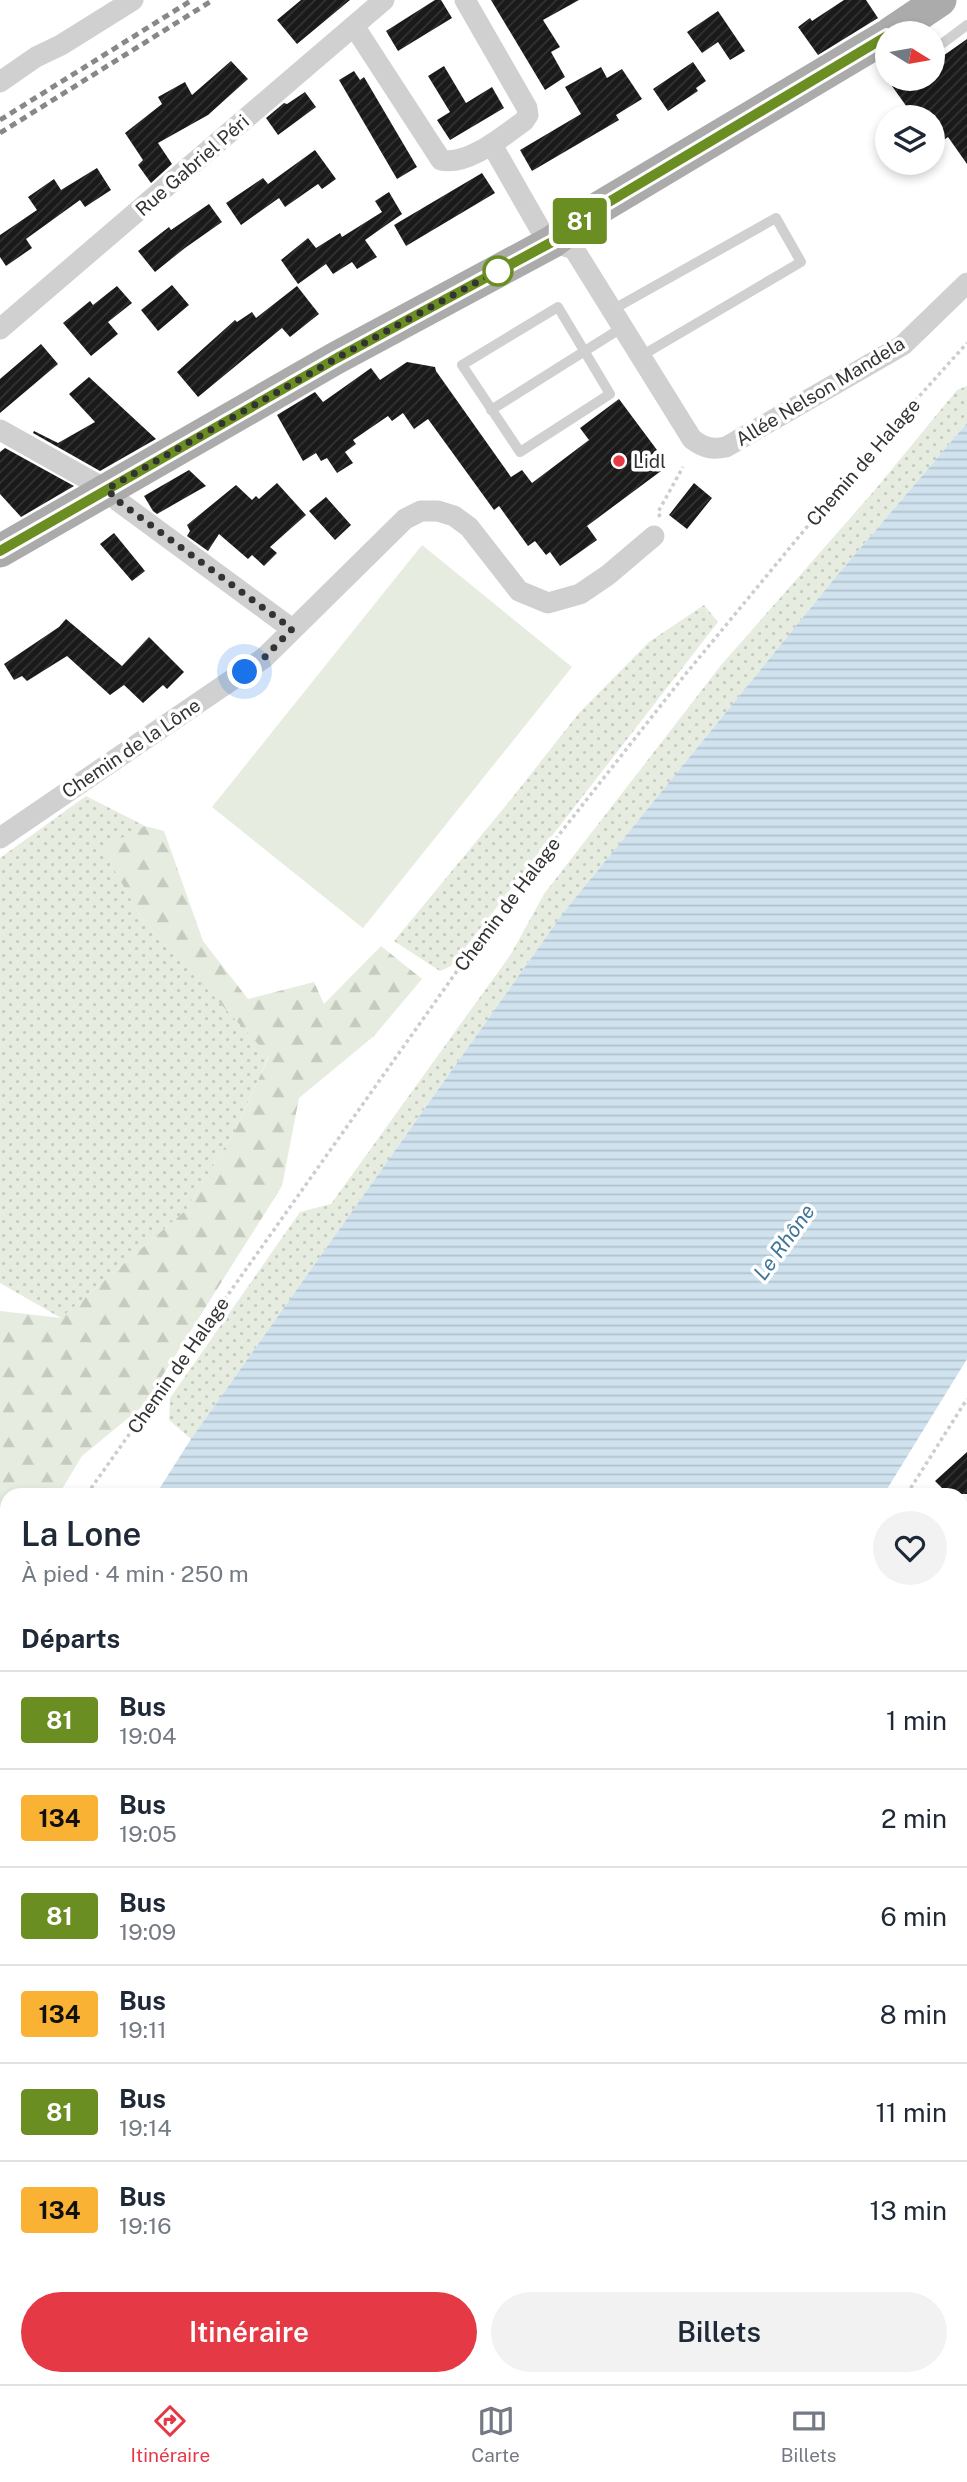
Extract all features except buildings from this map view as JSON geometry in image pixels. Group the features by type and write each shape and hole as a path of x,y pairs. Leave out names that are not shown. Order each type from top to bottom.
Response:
{"main road":[{"path":"908,21 940,0"},
{"path":"0,551 337,358 552,242 597,209 875,42"}],"street":[{"path":"0,82 36,57 61,45 133,0"},
{"name":"Rue Gabriel Péri","path":"0,329 384,0"},
{"path":"354,26 441,160 450,162 492,145 528,115 527,108 465,0"},
{"path":"492,145 540,229 552,242"},
{"name":"Allée Nelson Mandela","path":"552,242 574,249 692,439 704,447 716,449 726,447 903,345 967,283"},
{"path":"0,430 107,489 118,501 292,629"},
{"name":"Chemin de la Lône","path":"0,838 264,658 405,519 421,511 438,511 454,516 469,527 519,591 548,603 580,594 618,567 654,536"}],"lane":[{"path":"945,42 967,25"},
{"path":"491,410 585,351 618,319 776,218 800,262 641,356"},
{"path":"558,307 610,394 520,452 491,410 462,365 558,307"}],"path":[{"name":"Chemin de Halage","path":"91,1488 503,906 752,593 863,459 967,344"},
{"path":"654,536 660,520 658,512 683,467"},
{"path":"911,1488 967,1399"}],"green space":[{"path":"967,386 967,423 834,579 563,913 191,1439 169,1420 170,1398 300,1212 331,1204 511,954 544,894 722,664 874,491 957,390"},
{"path":"422,545 572,667 363,928 212,807"},
{"path":"704,605 718,622 451,966 440,971 394,941 579,713 649,642"},
{"path":"86,796 145,826 103,849 142,919 269,1055 237,1127 186,1210 61,1318 0,1283 0,858"},
{"path":"145,826 164,831 203,941 248,999 314,982 324,1004 381,946 422,979 374,1036 299,1098 282,1186 144,1405 82,1456 63,1488 0,1488 0,1311 61,1318 186,1210 237,1127 269,1056 142,919 102,848"}],"water":[{"name":"Le Rhône","path":"967,423 967,1359 888,1488 160,1488 191,1439 563,913 834,579"}],"railway":[{"path":"0,120 192,0"},
{"path":"0,133 213,0"}],"bus line":[{"name":"81","path":"0,551 337,358 552,242 597,209 875,43"}],"place":[{"name":"Lidl","path":"619,461"}],"route":[{"path":"245,672 264,658 292,629 118,501 107,489 337,358 505,267 498,271"}]}
